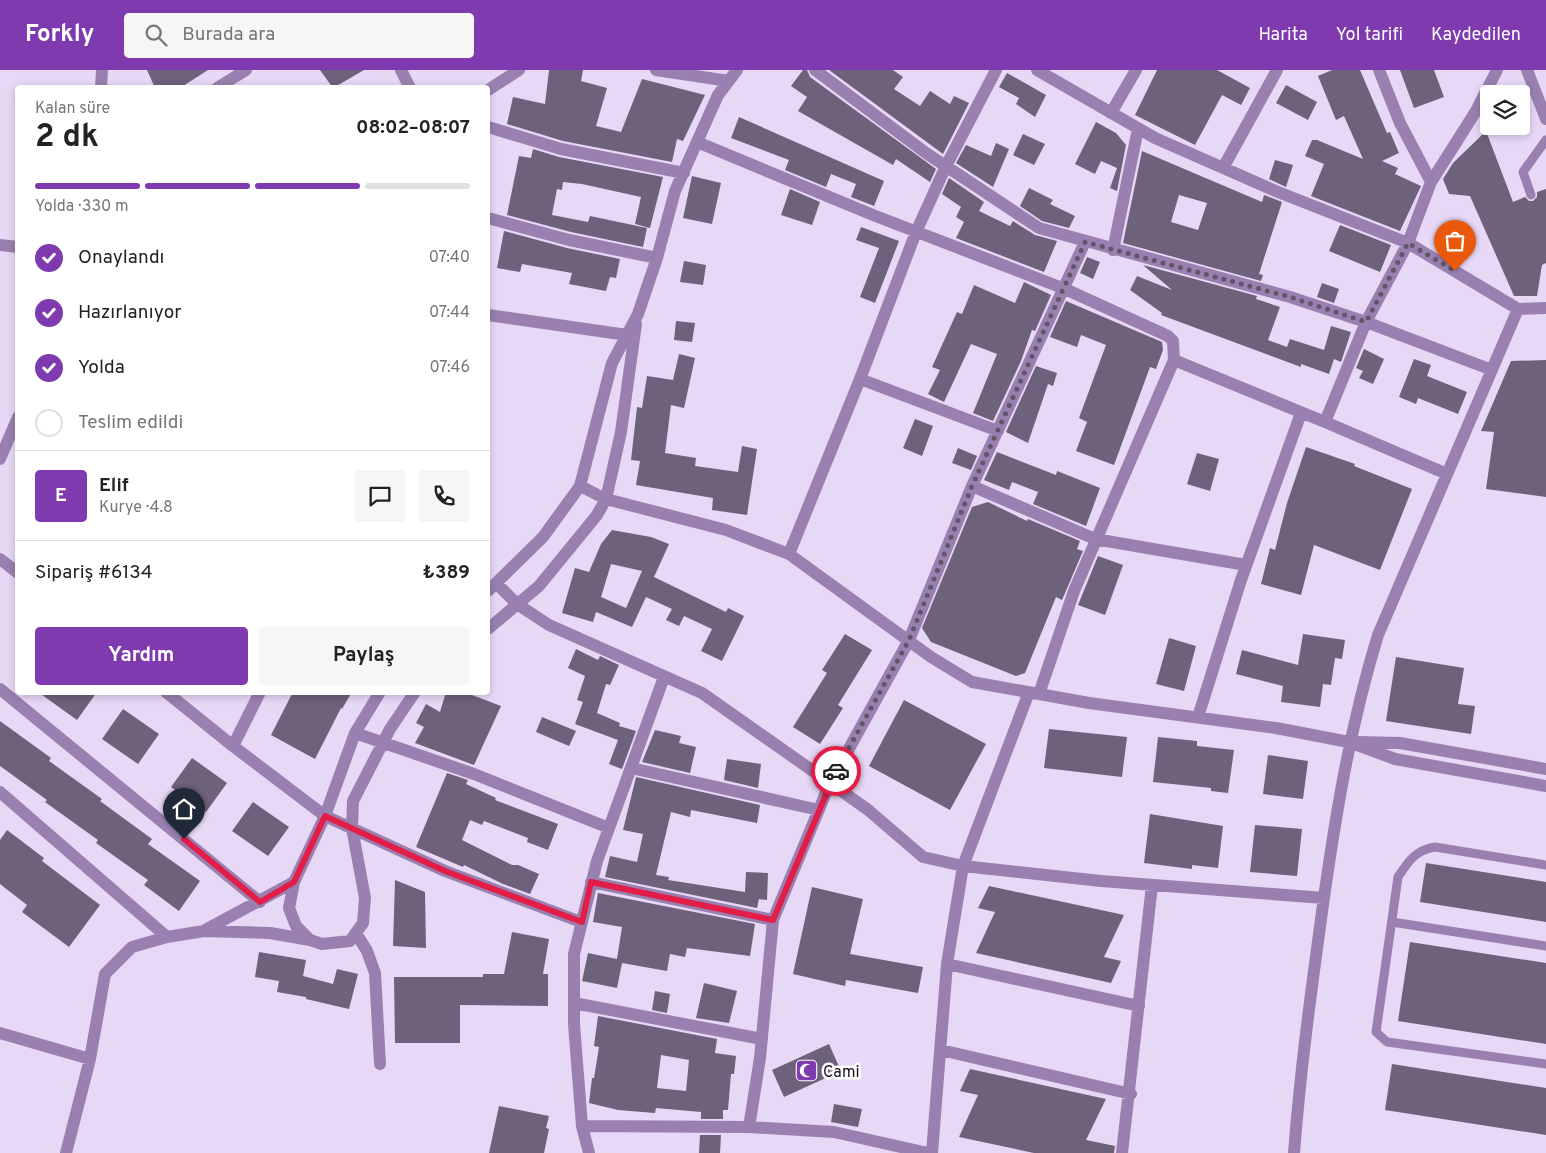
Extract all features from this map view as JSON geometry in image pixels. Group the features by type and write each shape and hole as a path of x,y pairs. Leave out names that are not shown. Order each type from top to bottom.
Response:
{"street":[{"path":"101,85 102,70"},
{"path":"222,85 246,70"},
{"path":"400,70 408,85"},
{"path":"490,89 519,70"},
{"path":"656,70 697,73 729,81"},
{"path":"737,70 718,95 675,191 657,258 638,314 612,363 580,486 543,538 492,587 549,625 702,693 867,809 923,857 963,866 1152,885 1324,898"},
{"path":"815,70 946,166 1039,228 1113,250 1290,297 1366,322 1492,370"},
{"path":"790,554 916,232 946,166 996,70"},
{"path":"1037,70 1138,129 1278,192 1408,243 1518,308 1546,308"},
{"path":"1111,113 1136,70"},
{"path":"1223,168 1277,70"},
{"path":"1379,70 1400,123 1431,182"},
{"path":"1325,422 1366,322 1408,243 1431,182 1476,112 1497,70"},
{"path":"1527,70 1546,119"},
{"path":"490,128 561,149 684,173"},
{"path":"1113,250 1138,129"},
{"path":"697,142 916,232 1065,290 1168,336 1174,341 1174,360 1074,591 963,866 947,964 932,1153"},
{"path":"490,219 569,240 657,258"},
{"path":"749,1126 762,1039 773,920 830,782 909,640 972,486 1065,290 1085,242"},
{"path":"0,245 15,247"},
{"path":"1294,1153 1324,898 1349,742 1361,688 1378,635 1518,308"},
{"path":"490,627 539,586 597,515 606,498 621,432 638,314"},
{"path":"490,315 627,335"},
{"path":"1174,360 1447,474"},
{"path":"860,379 998,431"},
{"path":"1198,718 1246,565 1302,413"},
{"path":"0,459 15,424"},
{"path":"580,486 606,498 726,530 790,554 909,640 972,682 1198,718 1276,728 1349,742 1395,759 1546,786"},
{"path":"972,486 1096,539 1246,565"},
{"path":"0,559 15,571"},
{"path":"589,1153 582,1126 574,1003 574,954 591,882 664,677"},
{"path":"0,689 260,902"},
{"path":"170,695 325,816 445,871 582,922"},
{"path":"233,746 258,695"},
{"path":"310,940 296,926 289,908 294,882 325,816 355,733 378,695"},
{"path":"66,1153 90,1059 105,974 132,947 167,936 204,931 270,933 322,944 350,941 363,924 366,898 352,828 353,801 384,743 413,695"},
{"path":"355,733 474,774 609,828"},
{"path":"1349,742 1400,743 1546,769"},
{"path":"631,768 819,810"},
{"path":"0,792 167,936"},
{"path":"204,931 294,882"},
{"path":"591,882 773,920"},
{"path":"1122,1153 1131,1094 1152,885"},
{"path":"356,933 367,951 375,972 380,1064"},
{"path":"947,964 1139,1006"},
{"path":"574,1003 762,1039"},
{"path":"0,1033 90,1059"},
{"path":"941,1050 1131,1094"},
{"path":"582,1126 749,1126 834,1132 928,1153"}],"lane":[{"path":"1531,195 1523,172 1546,140"},
{"path":"1546,864 1435,847 1423,849 1411,858 1398,877 1376,1032 1387,1042 1546,1064"},
{"path":"1392,922 1546,946"}],"building":[{"path":"147,70 208,70 185,85 154,85"},
{"path":"320,70 364,70 338,85 331,85"},
{"path":"549,70 583,70 581,81 607,88 596,126 621,132 642,79 705,95 683,141 677,139 672,162 563,141 507,124 513,97 545,104"},
{"path":"803,70 807,70 810,77 936,169 930,182 896,159 893,165 798,111 807,97 791,86"},
{"path":"829,70 893,70 903,77 894,89 920,106 930,91 950,104 954,96 969,103 943,154"},
{"path":"1157,70 1217,70 1250,88 1241,105 1222,95 1195,145 1135,115"},
{"path":"1332,70 1360,70 1387,133 1390,132 1399,153 1382,161 1398,168 1395,174 1421,186 1400,231 1311,196 1324,164 1305,156 1312,140 1317,140 1363,159 1344,116 1336,120 1318,76"},
{"path":"1400,70 1434,70 1444,97 1414,108"},
{"path":"1007,73 1046,95 1035,117 1016,104 1019,98 999,87"},
{"path":"1286,85 1317,102 1308,120 1276,103"},
{"path":"739,117 884,181 874,206 851,197 856,184 831,174 826,187 785,170 789,160 731,138"},
{"path":"1096,122 1116,133 1126,145 1117,191 1110,188 1117,168 1101,161 1095,174 1075,164"},
{"path":"1023,134 1045,144 1034,165 1013,155"},
{"path":"1482,135 1488,135 1513,202 1525,197 1529,201 1533,201 1537,197 1537,192 1546,189 1546,263 1542,265 1537,296 1514,296 1470,196 1449,194 1443,179 1453,163"},
{"path":"996,143 1009,149 993,187 956,163 966,145 991,156"},
{"path":"533,149 559,157 663,177 650,228 635,224 641,197 582,184 563,182 562,190 557,189 552,215 588,222 590,216 647,228 643,247 571,232 507,215 519,156 531,158"},
{"path":"1142,151 1262,202 1264,195 1282,202 1259,274 1263,275 1261,281 1123,243","holes":["1179,195 1207,203 1198,230 1171,222"]},
{"path":"1275,160 1293,165 1286,187 1269,179"},
{"path":"692,176 721,183 712,224 683,218"},
{"path":"949,178 984,202 979,211 1010,226 1013,221 1035,235 1057,241 1044,272 956,238 964,222 956,217 961,207 942,194"},
{"path":"1029,188 1053,200 1050,204 1075,216 1069,228 1042,221 1020,206"},
{"path":"790,189 820,202 812,225 781,215"},
{"path":"1340,225 1391,245 1380,272 1329,251"},
{"path":"861,227 899,241 875,303 860,297 879,248 856,240"},
{"path":"504,231 567,248 620,259 616,278 610,277 606,291 569,284 572,273 522,264 520,272 497,268"},
{"path":"1087,257 1100,262 1093,279 1080,273"},
{"path":"684,261 706,265 703,285 680,282"},
{"path":"1143,265 1257,296 1256,299 1280,307 1268,340 1287,347 1290,339 1324,350 1331,326 1351,332 1341,362 1334,359 1329,374 1301,364 1301,367 1161,315 1162,313 1130,290 1137,276 1172,290"},
{"path":"1024,282 1051,295 1035,331 1032,330 1021,361 993,421 973,413 997,354 971,344 944,402 928,394 940,370 932,367 957,312 962,314 974,285 1015,303"},
{"path":"1322,283 1339,289 1334,303 1317,297"},
{"path":"1066,301 1162,342 1163,350 1156,369 1150,367 1114,465 1076,451 1087,422 1079,418 1106,345 1081,335 1077,347 1050,337"},
{"path":"676,321 695,323 692,342 674,340"},
{"path":"1364,349 1384,359 1373,384 1359,378 1363,371 1356,368"},
{"path":"679,354 695,358 684,408 671,405 665,453 696,458 695,466 738,472 742,446 757,449 747,515 712,510 713,498 636,485 640,461 631,460 637,407 642,408 647,376 673,380"},
{"path":"1414,359 1431,365 1427,376 1467,392 1458,414 1418,398 1416,404 1399,397"},
{"path":"1546,360 1546,497 1486,489 1494,432 1481,431 1511,361"},
{"path":"1036,366 1057,373 1053,386 1048,384 1028,443 1006,432"},
{"path":"915,419 933,426 922,456 903,448"},
{"path":"1306,447 1355,464 1354,466 1412,489 1380,570 1314,545 1301,595 1261,584 1270,548 1275,550 1287,503"},
{"path":"958,448 977,456 971,470 952,463"},
{"path":"997,452 1056,475 1057,471 1100,488 1086,526 1033,504 1038,492 1012,482 1009,490 984,480"},
{"path":"1197,453 1219,459 1210,491 1187,484"},
{"path":"988,502 1027,521 1028,519 1080,541 1077,549 1083,551 1062,600 1056,597 1025,673 1016,676 931,642 922,628 972,507"},
{"path":"612,530 651,537 669,544 654,577 726,612 728,608 744,616 722,661 701,651 712,629 684,616 679,626 666,620 672,609 646,597 632,627 596,612 593,622 562,613 575,568 589,572 601,544","holes":["611,564 642,571 626,608 601,597"]},
{"path":"1098,556 1123,565 1105,615 1078,605"},
{"path":"845,634 872,650 838,705 843,708 820,744 793,727 827,673 822,670"},
{"path":"1303,634 1345,640 1342,659 1335,658 1331,685 1323,684 1320,707 1281,702 1283,686 1236,674 1242,650 1298,665"},
{"path":"1169,638 1196,646 1184,691 1156,684"},
{"path":"576,649 598,660 600,656 619,665 610,685 606,684 597,713 620,723 619,726 636,731 622,769 609,764 618,740 575,724 583,702 577,700 585,676 568,668"},
{"path":"1396,657 1464,668 1458,704 1475,706 1471,734 1386,721"},
{"path":"42,695 95,695 77,720"},
{"path":"291,695 350,695 341,708 315,759 271,735"},
{"path":"445,695 472,695 501,706 474,765 415,743 424,727 416,723 426,704 440,712"},
{"path":"904,700 986,744 950,810 869,766"},
{"path":"123,709 159,734 138,764 102,739"},
{"path":"542,717 576,731 569,746 536,732"},
{"path":"0,721 51,758 49,761 102,799 100,801 152,839 148,844 200,881 179,911 144,885 148,880 96,843 98,840 45,802 47,800 0,766"},
{"path":"1049,729 1127,737 1122,777 1044,768"},
{"path":"655,730 681,736 679,743 696,747 690,773 642,762"},
{"path":"1158,737 1197,741 1197,746 1234,750 1228,793 1211,791 1211,788 1153,782"},
{"path":"1268,755 1308,761 1303,799 1263,794"},
{"path":"192,758 227,783 206,812 171,787"},
{"path":"727,759 761,764 758,788 724,780"},
{"path":"447,773 468,780 466,784 496,798 495,800 558,824 548,850 527,842 528,838 484,821 482,825 470,820 462,840 512,865 518,865 539,874 530,894 503,884 464,865 463,867 416,847"},
{"path":"636,777 760,805 757,823 691,810 690,817 671,812 656,875 669,877 668,880 745,892 746,872 768,873 767,900 759,899 757,908 605,877 610,856 637,862 643,834 623,830"},
{"path":"253,802 289,827 268,856 232,831"},
{"path":"1150,814 1223,826 1218,868 1192,865 1192,869 1144,863"},
{"path":"1255,825 1302,829 1297,876 1250,872"},
{"path":"7,830 44,858 42,861 100,905 69,947 22,912 27,905 0,884 0,840"},
{"path":"1426,863 1546,882 1546,922 1420,902"},
{"path":"395,880 425,892 426,948 393,946"},
{"path":"989,886 1124,915 1104,957 1121,961 1111,983 976,953 995,912 978,908"},
{"path":"812,887 863,899 850,954 923,967 918,993 846,980 845,986 793,974"},
{"path":"598,893 755,924 750,956 687,948 685,957 670,954 667,971 622,963 617,988 582,981 588,953 617,959 622,927 593,922"},
{"path":"512,932 549,939 543,974 548,974 548,1006 460,1005 460,1043 395,1043 394,977 483,977 483,974 504,974"},
{"path":"1410,942 1546,963 1546,1044 1398,1021"},
{"path":"259,952 306,960 303,976 333,984 337,969 358,974 349,1009 306,999 306,997 277,992 279,981 255,977"},
{"path":"704,983 737,991 729,1023 696,1018"},
{"path":"655,991 670,994 667,1013 652,1010"},
{"path":"598,1016 717,1039 715,1053 736,1056 734,1074 731,1074 728,1110 723,1110 723,1119 701,1119 701,1112 656,1108 655,1113 618,1110 589,1103 599,1047 594,1046","holes":["661,1055 689,1060 686,1091 657,1088"]},
{"name":"Cami","path":"829,1044 841,1071 784,1097 772,1070"},
{"path":"1392,1064 1546,1088 1546,1135 1385,1110"},
{"path":"970,1069 1106,1099 1086,1140 1115,1146 1114,1153 1034,1153 959,1137 978,1095 960,1091"},
{"path":"834,1104 862,1109 858,1127 831,1122"},
{"path":"499,1106 549,1116 546,1128 549,1129 544,1153 489,1153"},
{"path":"700,1135 721,1135 720,1153 699,1153"}],"way so far":[{"path":"836,771 909,640 972,486 1065,290 1085,242 1290,297 1366,322 1408,243 1455,271"}],"place":[{"name":"Cami","path":"807,1071"}],"route":[{"path":"184,839 260,902 294,882 325,816 445,871 582,922 591,882 773,920 836,771"}]}
